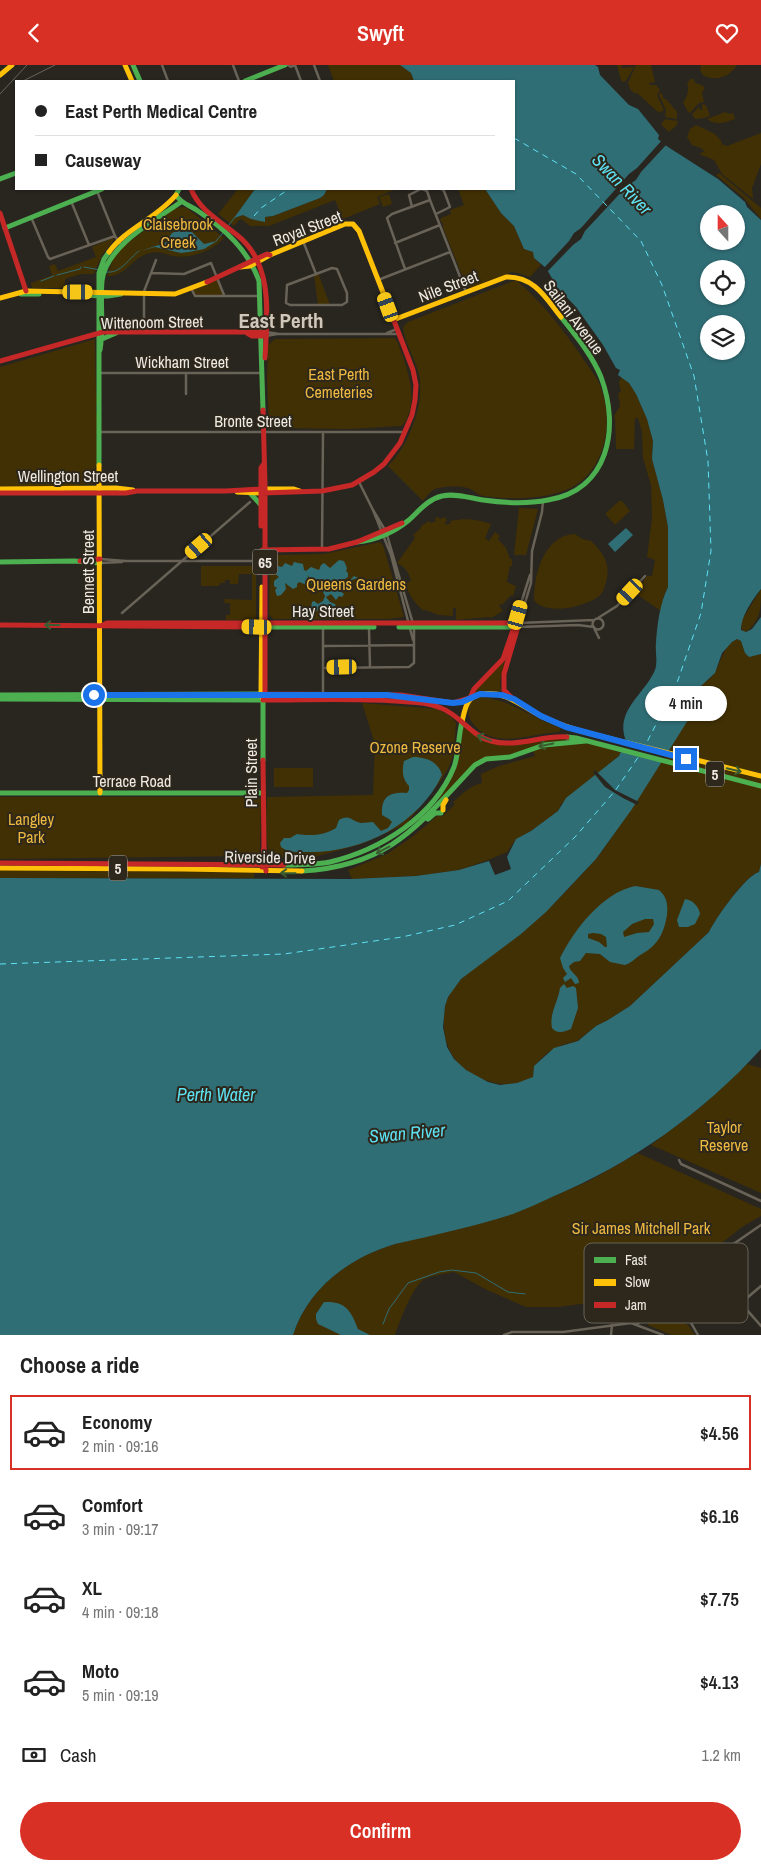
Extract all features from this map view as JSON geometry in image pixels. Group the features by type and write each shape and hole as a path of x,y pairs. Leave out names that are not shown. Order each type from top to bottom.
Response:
{"main road":[{"path":"0,75 12,65"},
{"path":"126,65 132,80"},
{"path":"133,65 140,80"},
{"path":"249,80 290,66"},
{"path":"0,179 15,173"},
{"path":"4,227 100,190"},
{"path":"120,243 183,202 190,201 193,195 191,190"},
{"path":"120,243 166,206 176,191"},
{"name":"Plain Street","path":"176,191 183,202 227,230"},
{"name":"Plain Street","path":"193,195 202,207 256,261 266,286 263,373 263,465 261,468 263,491 264,871"},
{"path":"0,213 24,292"},
{"name":"Royal Street","path":"0,299 24,292 172,294 269,257 345,224 354,224 359,231 378,280"},
{"name":"Bennett Street","path":"100,793 100,294 102,272 120,243"},
{"name":"Plain Street","path":"256,261 264,334"},
{"name":"Nile Street","path":"393,320 513,275"},
{"name":"Sailani Avenue","path":"385,534 409,520 428,503 440,497 450,496 490,501 556,500 574,493 586,483 597,471 606,453 610,417 603,381 595,365 571,329 532,282 523,277 513,275"},
{"path":"263,491 294,493 300,491 322,491 359,482 386,462 397,448 416,402 416,387 413,370 378,280"},
{"name":"Wittenoom Street","path":"0,361 96,333 106,336 116,333 247,333 252,336 264,334"},
{"name":"Wellington Street","path":"0,493 100,491 119,488 137,491 235,491 250,493 263,491"},
{"name":"Wellington Street","path":"0,489 100,491"},
{"name":"Wellington Street","path":"235,491 241,489 263,491"},
{"name":"Plain Street","path":"263,491 261,506 263,550"},
{"path":"250,493 261,506"},
{"path":"263,550 322,550 385,534"},
{"path":"0,562 80,561 84,559 100,561"},
{"name":"Hay Street","path":"0,625 100,625 107,623 516,625"},
{"name":"Hay Street","path":"323,625 370,627 411,625"},
{"path":"0,699 401,695 453,703 462,702 470,698 474,689 503,659 516,625"},
{"path":"514,699 506,694 503,684 516,625"},
{"name":"5","path":"462,722 467,702 470,698 477,694 489,693 514,699 536,714 558,724 761,786"},
{"path":"0,695 101,697"},
{"path":"263,696 366,699 423,703 440,707 479,736 503,743 553,736 587,740"},
{"name":"Riverside Drive","path":"0,863 279,865 321,864 346,858 372,848 403,829 436,796 456,762 462,722"},
{"name":"5","path":"587,740 761,776"},
{"name":"Riverside Drive","path":"0,868 237,869 313,872 356,863 381,852 404,837 420,824 475,765 486,759 510,757 553,743 587,740"},
{"path":"420,824 435,813 442,811 444,803 459,786 460,781"},
{"name":"Terrace Road","path":"0,793 264,793"},
{"path":"264,849 270,860 279,865"},
{"path":"250,864 259,858 264,849"}],"street":[{"path":"162,65 168,80"},
{"path":"233,65 239,80"},
{"path":"314,65 320,80"},
{"path":"290,66 296,71 300,80"},
{"path":"100,190 114,235 120,243"},
{"path":"412,207 409,195 420,190"},
{"path":"424,190 427,191 466,292"},
{"path":"436,214 450,207 443,190"},
{"path":"405,269 386,218 430,200"},
{"path":"71,201 89,245"},
{"path":"31,217 50,259 114,235"},
{"path":"395,243 440,225"},
{"path":"303,241 316,274"},
{"path":"378,280 450,252"},
{"path":"144,333 143,294 156,261"},
{"path":"151,273 184,274 210,263 224,295"},
{"path":"332,268 337,269 346,293 347,302 342,305 288,305 286,301 287,285 316,274 332,268"},
{"path":"191,288 195,296 260,296"},
{"name":"Wittenoom Street","path":"264,334 387,333 397,331"},
{"name":"Wickham Street","path":"100,373 263,373"},
{"path":"186,373 186,394"},
{"name":"Bronte Street","path":"100,432 405,432"},
{"path":"322,550 323,433"},
{"path":"323,668 409,667 414,662 411,625 385,534 359,482"},
{"path":"516,625 531,571 532,551 543,501"},
{"path":"122,613 250,502"},
{"path":"100,561 255,561"},
{"path":"516,625 596,619 618,606 645,576"},
{"path":"596,619 593,624 598,638 607,613"},
{"path":"596,619 603,622"},
{"path":"323,625 323,695"},
{"path":"516,625 578,625 601,628"},
{"path":"370,627 370,667"},
{"path":"323,646 414,644"},
{"path":"679,1160 682,1165 761,1201"},
{"path":"735,1243 761,1225"},
{"path":"748,1297 761,1286"},
{"path":"748,1311 761,1326"},
{"path":"504,1335 508,1332 556,1333 626,1323 637,1324 663,1335"},
{"path":"691,1323 698,1335"},
{"path":"611,1335 612,1325"}],"green space":[{"path":"328,65 400,65 411,73 414,80 334,80"},
{"path":"617,65 622,65 621,68 634,67 626,81 623,82 621,80"},
{"path":"636,65 651,65 655,82 649,83 650,85 656,85 660,90 657,95 664,110 659,113 630,89 628,83"},
{"path":"701,65 737,65 730,73 722,77 712,78 703,75 700,70"},
{"path":"694,79 695,83 705,88 702,93 704,102 699,103 690,113 683,102 688,93 687,83"},
{"path":"661,92 664,99 677,112 677,119 665,117 666,110 659,95"},
{"path":"702,104 706,105 710,116 695,119 692,114 699,107 702,110"},
{"path":"725,112 733,113 735,119 724,123 717,123 707,119"},
{"path":"665,119 678,121 676,126 669,132 661,124"},
{"path":"696,125 715,134 722,142 720,150 722,144 727,146 761,133 761,164 752,188 753,199 722,174 714,160 699,154 706,152 692,145 687,137 690,129"},
{"path":"719,173 761,208 761,219 743,197 716,175"},
{"path":"237,190 254,190 235,217 243,215 264,222 265,217 273,216 320,198 326,190 394,190 377,197 380,204 343,219 335,200 269,226 250,226 241,219 234,226 218,214"},
{"path":"458,190 486,190 501,213 514,226 524,249 533,252 534,258 541,265 530,277 512,272 471,288 466,285 440,220 451,214 450,210 464,205"},
{"path":"389,194 392,204 383,207 379,197"},
{"name":"Claisebrook Creek","path":"187,208 224,238 213,247 194,255 180,257 150,253 138,258 119,273 107,276 112,262 110,261 120,249 173,209"},
{"name":"Claisebrook Creek","path":"113,238 114,240 102,255 94,274 81,274 65,279 65,288 32,288 31,283 52,275 49,266 55,264 58,271 96,257 92,247"},
{"path":"318,273 330,305 318,305 314,275"},
{"path":"217,277 224,295 195,296 191,288"},
{"path":"516,280 550,315 597,379 606,406 607,421 606,435 597,462 589,474 579,483 569,489 546,496 506,498 483,496 467,488 451,487 433,490 423,501 388,466 403,447 409,435 418,408 420,395 418,371 405,338 403,327 408,322"},
{"name":"East Perth Cemeteries","path":"395,338 406,364 411,391 408,417 403,425 349,429 269,428 268,345 275,339"},
{"path":"95,339 96,392 98,401 96,411 99,421 96,436 99,454 95,469 97,480 95,484 78,485 76,489 44,488 43,486 5,488 2,486 0,488 0,367"},
{"path":"621,377 629,383 636,394 647,419 653,441 652,459 668,527 668,587 664,595 661,611 635,593 647,576 652,576 655,560 647,557 652,518 651,485 643,458 642,432 638,418 635,418 634,449 616,449 614,416 620,406 618,393 621,392 619,383"},
{"path":"619,501 622,501 630,511 615,525 606,513"},
{"path":"519,508 538,509 526,555 514,555"},
{"path":"438,517 440,519 445,517 446,525 451,523 450,521 460,519 486,522 491,524 485,538 489,541 495,532 500,536 498,539 506,548 510,559 512,559 507,582 516,586 513,596 511,595 502,605 499,605 503,611 491,618 456,620 456,608 453,608 453,616 439,615 425,610 426,607 424,611 412,598 405,583 411,581 409,575 405,568 397,563 415,538 413,535 421,526 429,521 431,523 436,521 435,518"},
{"path":"575,534 582,539 591,541 603,555 608,570 604,590 600,595 585,604 556,609 539,605 534,600 534,590 539,568 548,548 564,536"},
{"name":"Queens Gardens","path":"380,542 383,545 404,617 388,619 273,619 269,614 270,559 274,555 324,554"},
{"path":"201,566 256,566 256,620 226,620 226,615 230,615 230,603 224,603 225,599 252,600 252,574 239,574 238,584 230,584 230,580 225,580 225,583 220,583 219,586 201,586"},
{"path":"761,589 760,608 755,623 746,632 743,631 741,627 742,620"},
{"path":"737,639 741,641 745,653 749,656 761,654 761,864 759,872 739,888 709,932 630,1006 596,1026 577,1041 562,1045 547,1053 534,1066 533,1077 512,1084 499,1084 469,1072 456,1060 447,1044 445,1035 445,1007 454,988 461,979 541,916 599,855 695,709 701,686 711,678 726,649"},
{"path":"506,656 500,681 501,693 475,692 478,686"},
{"path":"477,697 510,704 561,728 559,732 527,737 504,739 493,737 475,726 470,719 468,713 469,704"},
{"name":"Ozone Reserve","path":"362,703 438,709 451,717 456,722 454,753 449,767 440,782 406,824 362,844 318,856 311,860 274,856 273,860 267,840 267,797 373,795 375,744"},
{"path":"463,726 475,736 488,742 499,744 564,738 565,741 510,756 482,759 441,800 438,798 457,764"},
{"path":"583,743 597,745 622,753 561,804 558,811 531,831 516,839 507,852 459,870 416,876 352,879 348,870 387,854 412,837 437,816 443,816 455,804 453,802 463,793 482,783 481,774 499,766 535,756 533,750 548,746"},
{"path":"274,768 313,768 313,787 274,787"},
{"name":"Langley Park","path":"0,797 259,797 261,800 260,851 254,860 250,856 0,859"},
{"path":"0,870 229,871 254,872 254,878 0,878"},
{"name":"Taylor Reserve","path":"747,1064 761,1068 761,1193 651,1145 702,1106"},
{"name":"Sir James Mitchell Park","path":"638,1153 761,1209 761,1216 742,1227 722,1243 584,1243 584,1304 558,1307 526,1307 487,1290 454,1272 430,1277 422,1281 408,1303 395,1335 293,1335 300,1318 320,1289 332,1277 362,1258 395,1244 515,1213 589,1181"},
{"path":"648,1323 684,1323 688,1325 695,1335 671,1335 648,1325"}],"water":[{"name":"Perth Water","path":"400,65 595,65 598,67 600,75 629,105 638,109 659,135 658,139 718,179 745,202 747,207 761,220 761,589 745,614 741,630 746,632 752,629 761,617 761,654 749,657 745,653 741,641 737,639 732,642 722,653 715,673 701,686 695,709 632,809 596,859 546,912 521,934 461,979 448,997 445,1006 443,1027 447,1047 454,1059 466,1070 488,1082 500,1085 517,1083 533,1077 534,1066 554,1048 578,1041 596,1026 630,1006 709,932 739,889 753,875 759,872 761,864 761,1049 739,1072 690,1115 638,1153 610,1169 513,1214 395,1244 378,1250 346,1267 332,1277 309,1303 293,1335 0,1335 0,878 352,879 416,876 459,870 489,861 495,875 511,869 507,857 516,839 531,831 558,811 566,798 619,756 626,741 623,730 627,712 655,670 658,622 668,587 668,527 652,459 653,441 647,419 636,394 629,383 618,375 620,370 616,368 603,345 576,307 557,287 546,268 534,258 533,252 524,249 514,226 501,213 486,190 515,190 515,80 414,80 411,73"},
{"path":"254,190 326,190 320,198 273,216 265,217 265,222 243,215 234,218"},
{"path":"179,230 192,232 204,244 217,241 204,249 189,252 181,253 155,247 140,251 165,243 172,233"},
{"path":"626,528 633,535 615,552 608,544"},
{"path":"339,560 344,561 347,568 348,577 343,580 344,582 347,583 354,576 358,578 351,580 345,591 341,587 341,581 334,580 332,583 323,583 325,590 330,592 336,588 344,594 336,600 331,594 326,597 335,604 336,608 333,611 329,609 324,612 320,609 315,612 311,608 312,602 314,601 318,604 323,601 325,596 322,590 315,590 315,586 311,583 308,575 307,585 299,582 297,587 293,589 285,583 286,589 281,595 277,596 275,590 277,588 274,586 274,581 279,577 273,572 278,566 282,567 285,563 292,566 294,562 303,564 306,571 311,567 319,570 324,563 330,568"},
{"path":"413,757 431,761 438,767 442,775 432,792 419,808 404,821 369,841 350,847 331,851 303,852 291,851 281,847 280,843 284,838 290,838 297,834 327,833 336,828 339,820 346,818 361,823 373,822 381,831 388,828 392,822 382,815 383,803 388,796 396,793 407,793 409,790 404,777 403,764 404,761"},
{"path":"635,886 659,890 664,895 667,911 666,921 659,938 652,947 625,965 610,962 600,954 586,953 580,961 574,962 569,966 578,978 579,983 575,984 571,978 565,982 563,978 567,974 560,958 566,947 581,925 600,904 623,890","holes":["645,919 653,919 654,924 649,932 624,937 623,932 632,924","593,933 606,937 607,947 588,938 588,934"]},
{"path":"685,899 695,904 700,914 695,924 688,927 679,927 677,920"},
{"path":"564,984 567,988 573,986 576,988 578,1008 571,1029 558,1032 552,1028 551,1023 560,988"},
{"path":"324,1302 343,1305 350,1312 358,1329 370,1335 341,1335 318,1324 316,1314"}],"pier":[{"path":"663,139 667,144 636,180 627,186 585,231 581,239 547,272 543,269 574,233 581,228"},
{"path":"623,741 670,752 663,762 620,751"},
{"path":"595,770 615,790 639,802 637,805 605,787 593,772"}],"waterway":[{"path":"229,225 235,217"},
{"path":"216,241 223,233"},
{"path":"106,272 116,271 139,251"},
{"path":"57,275 80,269 81,267"},
{"path":"84,267 100,270"},
{"path":"41,281 54,276"},
{"path":"383,1324 389,1309 408,1283 439,1272 452,1270 476,1273 508,1292 525,1294"}],"ferry route":[{"path":"515,139 576,174 641,241 662,285 694,376 708,461 711,551 701,613 677,683 645,746"},
{"path":"254,216 261,208 288,190"},
{"path":"0,964 284,954 402,937 455,925 508,901 575,837 615,791 639,756"}],"railway":[{"path":"0,94 27,65"},
{"path":"25,80 55,65"}],"traffic: fast":[{"path":"133,65 140,80"},
{"path":"248,80 285,65"},
{"path":"0,179 15,173"},
{"path":"5,228 100,190"},
{"path":"178,190 176,195 180,200 208,218 242,250 259,281 263,410"},
{"path":"100,350 102,333 102,281 105,268 112,257 133,235 181,202"},
{"path":"99,465 99,273 104,259 109,252"},
{"path":"21,294 39,294"},
{"path":"73,295 108,296 121,294"},
{"path":"357,542 378,538 397,529 428,503 442,496 458,495 499,502 532,502 569,494 585,484 597,470 609,436 607,397 601,377 593,361 561,317"},
{"path":"102,339 116,333"},
{"path":"250,493 261,505"},
{"path":"0,562 74,561 100,563"},
{"path":"262,627 374,627"},
{"path":"399,627 518,627"},
{"path":"0,695 264,694"},
{"path":"0,699 263,700 263,760"},
{"path":"284,865 324,863 349,857 386,840 403,829 419,816 445,785 456,762 462,722"},
{"path":"567,737 761,786"},
{"path":"302,871 359,861 381,851 419,823 475,765 486,759 510,757 544,745 586,741"},
{"path":"0,793 263,793"},
{"path":"428,819 435,813 441,813"}],"traffic: slow":[{"path":"0,75 12,65"},
{"path":"125,65 132,80"},
{"path":"109,252 124,237 160,210 176,195"},
{"path":"240,267 250,266 270,255 345,224 353,224 359,231 384,295"},
{"path":"393,320 506,277 524,280 532,284 561,317"},
{"path":"0,298 26,291 175,294 207,282"},
{"path":"99,465 100,793"},
{"path":"0,489 116,488 133,490"},
{"path":"262,489 294,489 300,491"},
{"path":"237,492 261,493"},
{"path":"262,587 261,694 263,699"},
{"path":"462,722 467,704 473,697 482,694 499,695 513,700 552,721 574,729 761,776"},
{"path":"443,810 446,800"},
{"path":"0,868 302,871"}],"traffic: jam":[{"path":"192,190 205,209 249,247 257,261 263,276 266,292 265,358"},
{"path":"0,213 26,291"},
{"path":"207,282 267,254 270,255"},
{"path":"263,493 322,491 352,485 384,464 400,443 412,415 416,385 413,370 384,295"},
{"path":"0,361 103,332 263,332"},
{"path":"247,333 252,336 262,336"},
{"path":"263,410 265,484 265,694 263,700"},
{"path":"261,526 261,468 263,465"},
{"path":"0,493 126,493 137,491 261,489"},
{"path":"262,550 329,549 357,542 402,523"},
{"path":"80,561 100,559"},
{"path":"103,625 107,623 261,623"},
{"path":"263,623 519,623 504,674 504,690 512,698"},
{"path":"0,625 261,627"},
{"path":"470,698 474,689 503,659 514,627"},
{"path":"265,694 401,695 453,703 470,698"},
{"path":"263,700 379,700 419,703 436,706 448,711 477,735 491,741 510,743 567,737"},
{"path":"262,867 264,846 263,760"},
{"path":"264,846 266,871"},
{"path":"0,863 284,865"}],"district":[{"name":"East Perth","path":"281,320"}],"route":[{"path":"94,695 401,695 453,703 462,702 477,694 493,693 514,699 536,714 566,727 686,759"}],"water label":[{"name":"Swan River","path":"622,184"},
{"name":"Swan River","path":"407,1133"}]}
